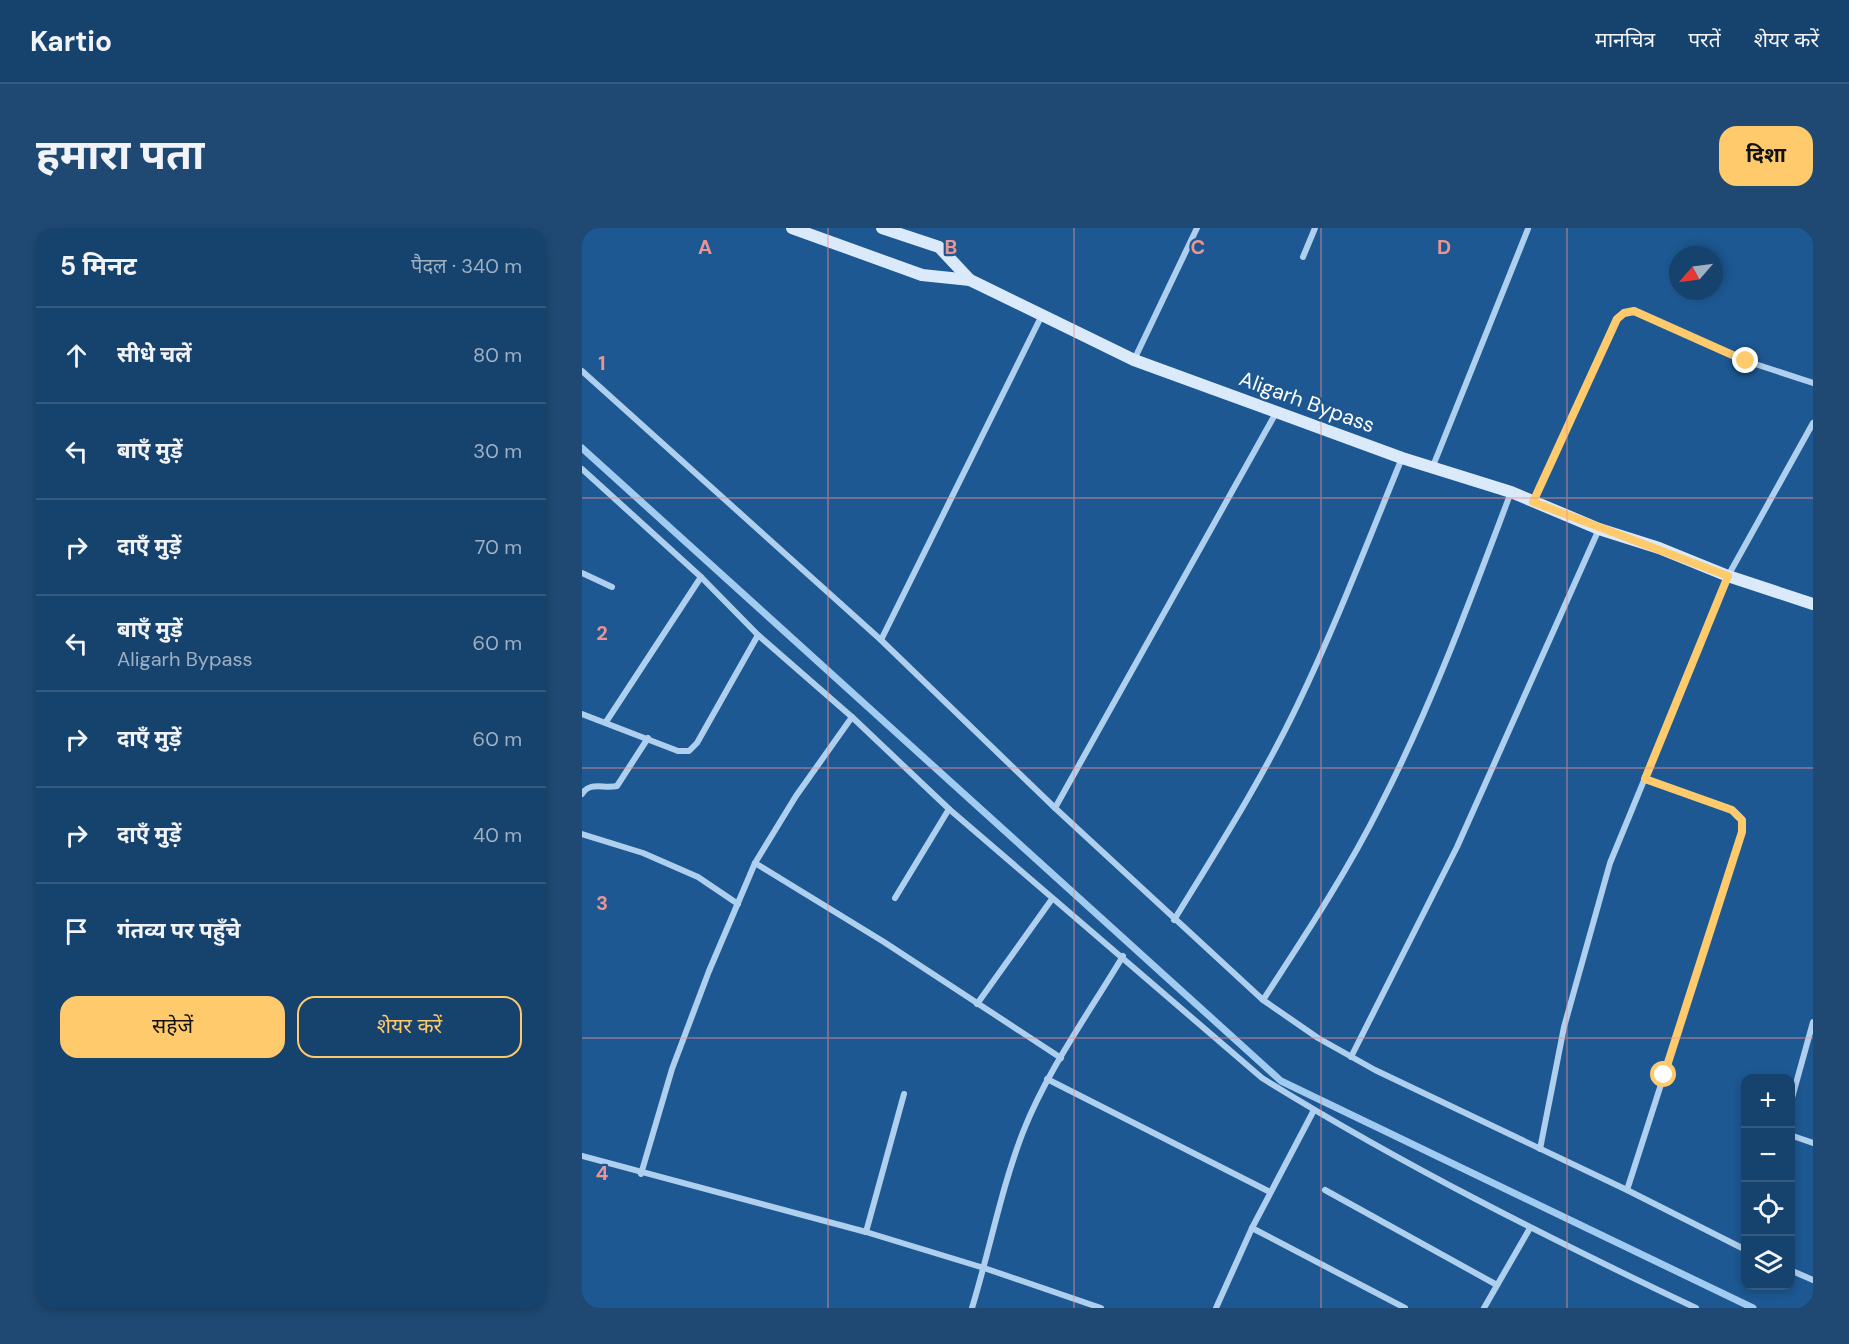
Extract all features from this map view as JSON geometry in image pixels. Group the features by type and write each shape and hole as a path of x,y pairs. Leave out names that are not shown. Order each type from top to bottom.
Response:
{"main road":[{"name":"Aligarh Bypass","path":"792,228 922,275 970,280 1134,360 1402,458 1511,492 1599,529 1659,548 1728,576 1813,604"},
{"path":"890,229 939,247 970,280"}],"street":[{"path":"1134,360 1197,228"},
{"path":"1303,257 1315,228"},
{"path":"1433,466 1528,229"},
{"path":"1533,502 1617,319 1624,313 1634,311 1746,361 1813,383"},
{"path":"880,640 1042,315"},
{"path":"582,371 880,640 1174,920 1263,1000 1317,1038 1351,1057 1741,1247"},
{"path":"1055,808 1277,411"},
{"path":"1540,1149 1564,1027 1610,864 1728,576 1813,423"},
{"path":"1174,920 1254,790 1297,707 1333,628 1402,458"},
{"path":"582,469 701,577 758,635 852,717 950,809 1262,1078 1314,1110 1530,1228 1696,1308"},
{"path":"1263,1000 1336,887 1380,807 1426,711 1511,492"},
{"path":"1351,1057 1457,847 1599,529"},
{"path":"582,573 612,587"},
{"path":"606,722 701,577"},
{"path":"582,714 678,751 688,751 697,743 758,635"},
{"path":"641,1174 672,1069 709,971 755,863 796,796 852,717"},
{"path":"582,794 587,787 617,786 648,738"},
{"path":"1627,1190 1742,832 1742,820 1732,810 1645,779"},
{"path":"895,898 950,809"},
{"path":"582,834 643,853 698,877 738,904"},
{"path":"755,863 884,942 1061,1059"},
{"path":"977,1004 1052,899"},
{"path":"972,1308 1005,1182 1047,1079 1123,956"},
{"path":"1795,1090 1813,1022"},
{"path":"1047,1079 1270,1192"},
{"path":"866,1232 904,1094"},
{"path":"1216,1308 1252,1227 1314,1110"},
{"path":"1795,1136 1813,1143"},
{"path":"582,1156 641,1174 866,1232 984,1268 1101,1308"},
{"path":"1325,1190 1497,1285"},
{"path":"1252,1227 1405,1308"},
{"path":"1484,1308 1530,1228"},
{"path":"1795,1272 1813,1280"}],"waterway":[{"path":"582,448 1281,1081 1753,1308"}],"route":[{"path":"1664,1075 1742,832 1742,820 1732,810 1645,779 1728,576 1659,548 1599,529 1533,502 1617,319 1624,313 1634,311 1746,361"}]}
